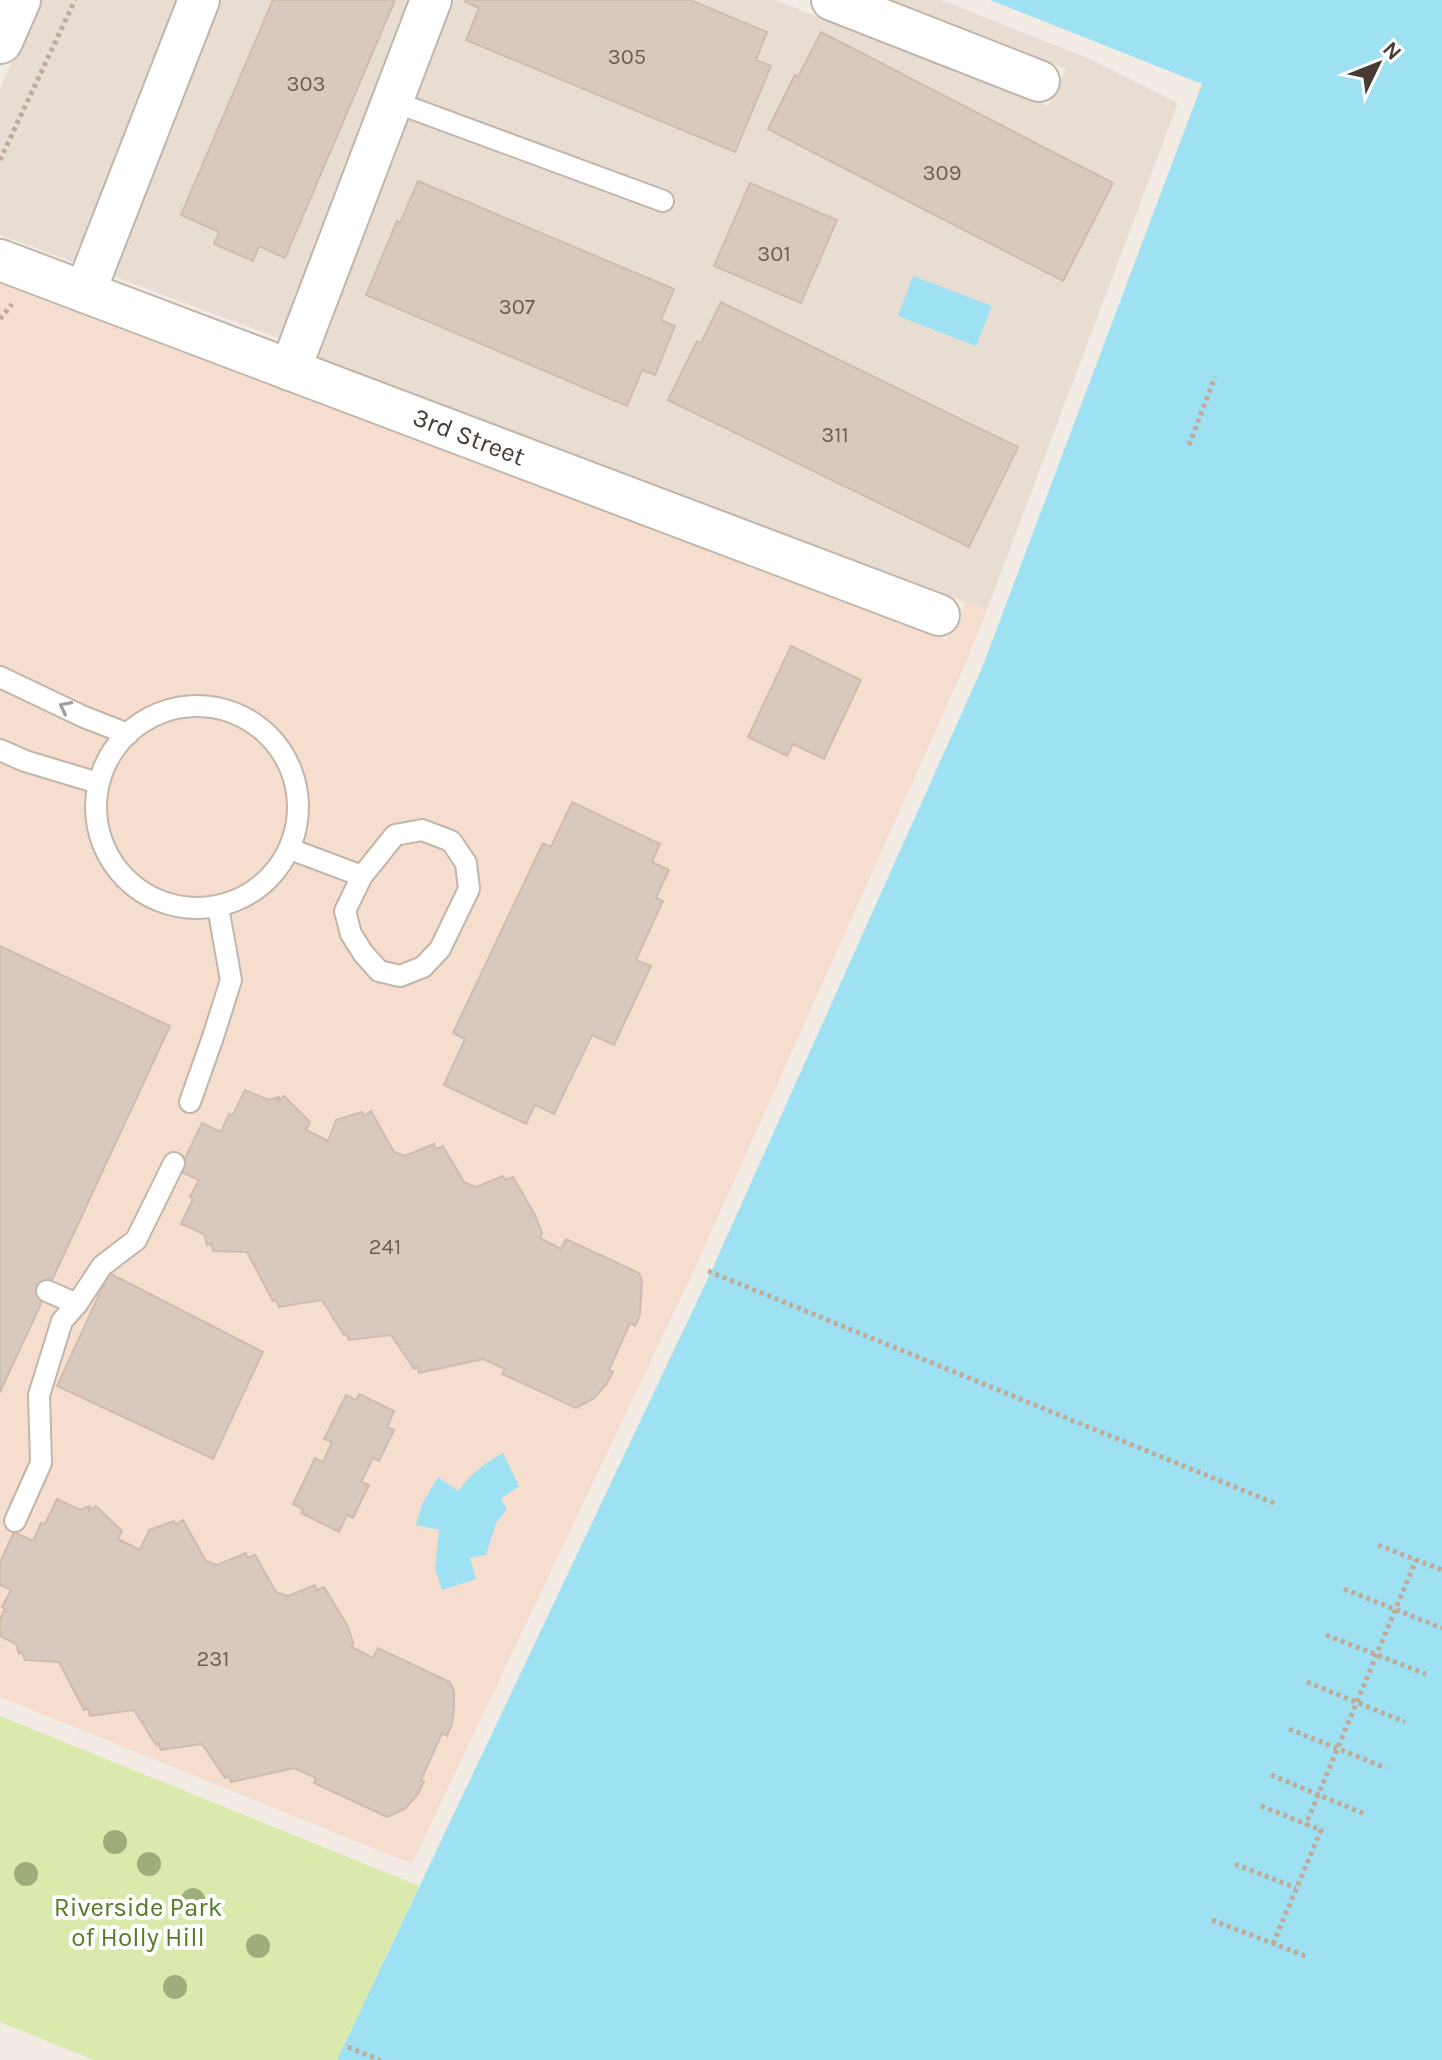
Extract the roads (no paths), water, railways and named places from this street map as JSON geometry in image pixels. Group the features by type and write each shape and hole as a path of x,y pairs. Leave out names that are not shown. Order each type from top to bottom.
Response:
{"street":[{"path":"0,41 18,0"},
{"path":"85,292 199,0"},
{"path":"290,370 431,0"},
{"path":"832,0 1039,81"},
{"name":"3rd Street","path":"0,260 939,615"}],"lane":[{"path":"392,101 663,201"},
{"path":"1,679 128,734"},
{"path":"196,706 230,711 259,727 282,752 296,783 298,817 290,849 272,876 247,896 218,907 184,908 152,898 125,878 105,850 96,817 98,783 111,752 128,734 163,711 196,706"},
{"path":"0,750 25,761 98,783"},
{"path":"422,830 451,841 466,863 469,889 440,949 423,967 400,976 379,971 357,944 345,911 362,876 395,835 422,830"},
{"path":"290,849 362,876"},
{"path":"190,1102 231,980 218,907"},
{"path":"15,1521 41,1463 39,1395 62,1321 102,1266 136,1240 174,1163"},
{"path":"47,1291 77,1304"}],"water":[{"path":"990,0 1442,0 1442,2060 337,2060 711,1272 982,668 1202,84"},
{"path":"913,276 992,306 976,346 898,316"},
{"path":"503,1453 519,1486 501,1499 507,1509 496,1523 486,1555 470,1558 476,1579 442,1590 435,1568 439,1530 416,1525 422,1504 438,1477 458,1491 478,1469"}],"park label":[{"name":"Riverside Park of Holly Hill","path":"138,1922"}]}
